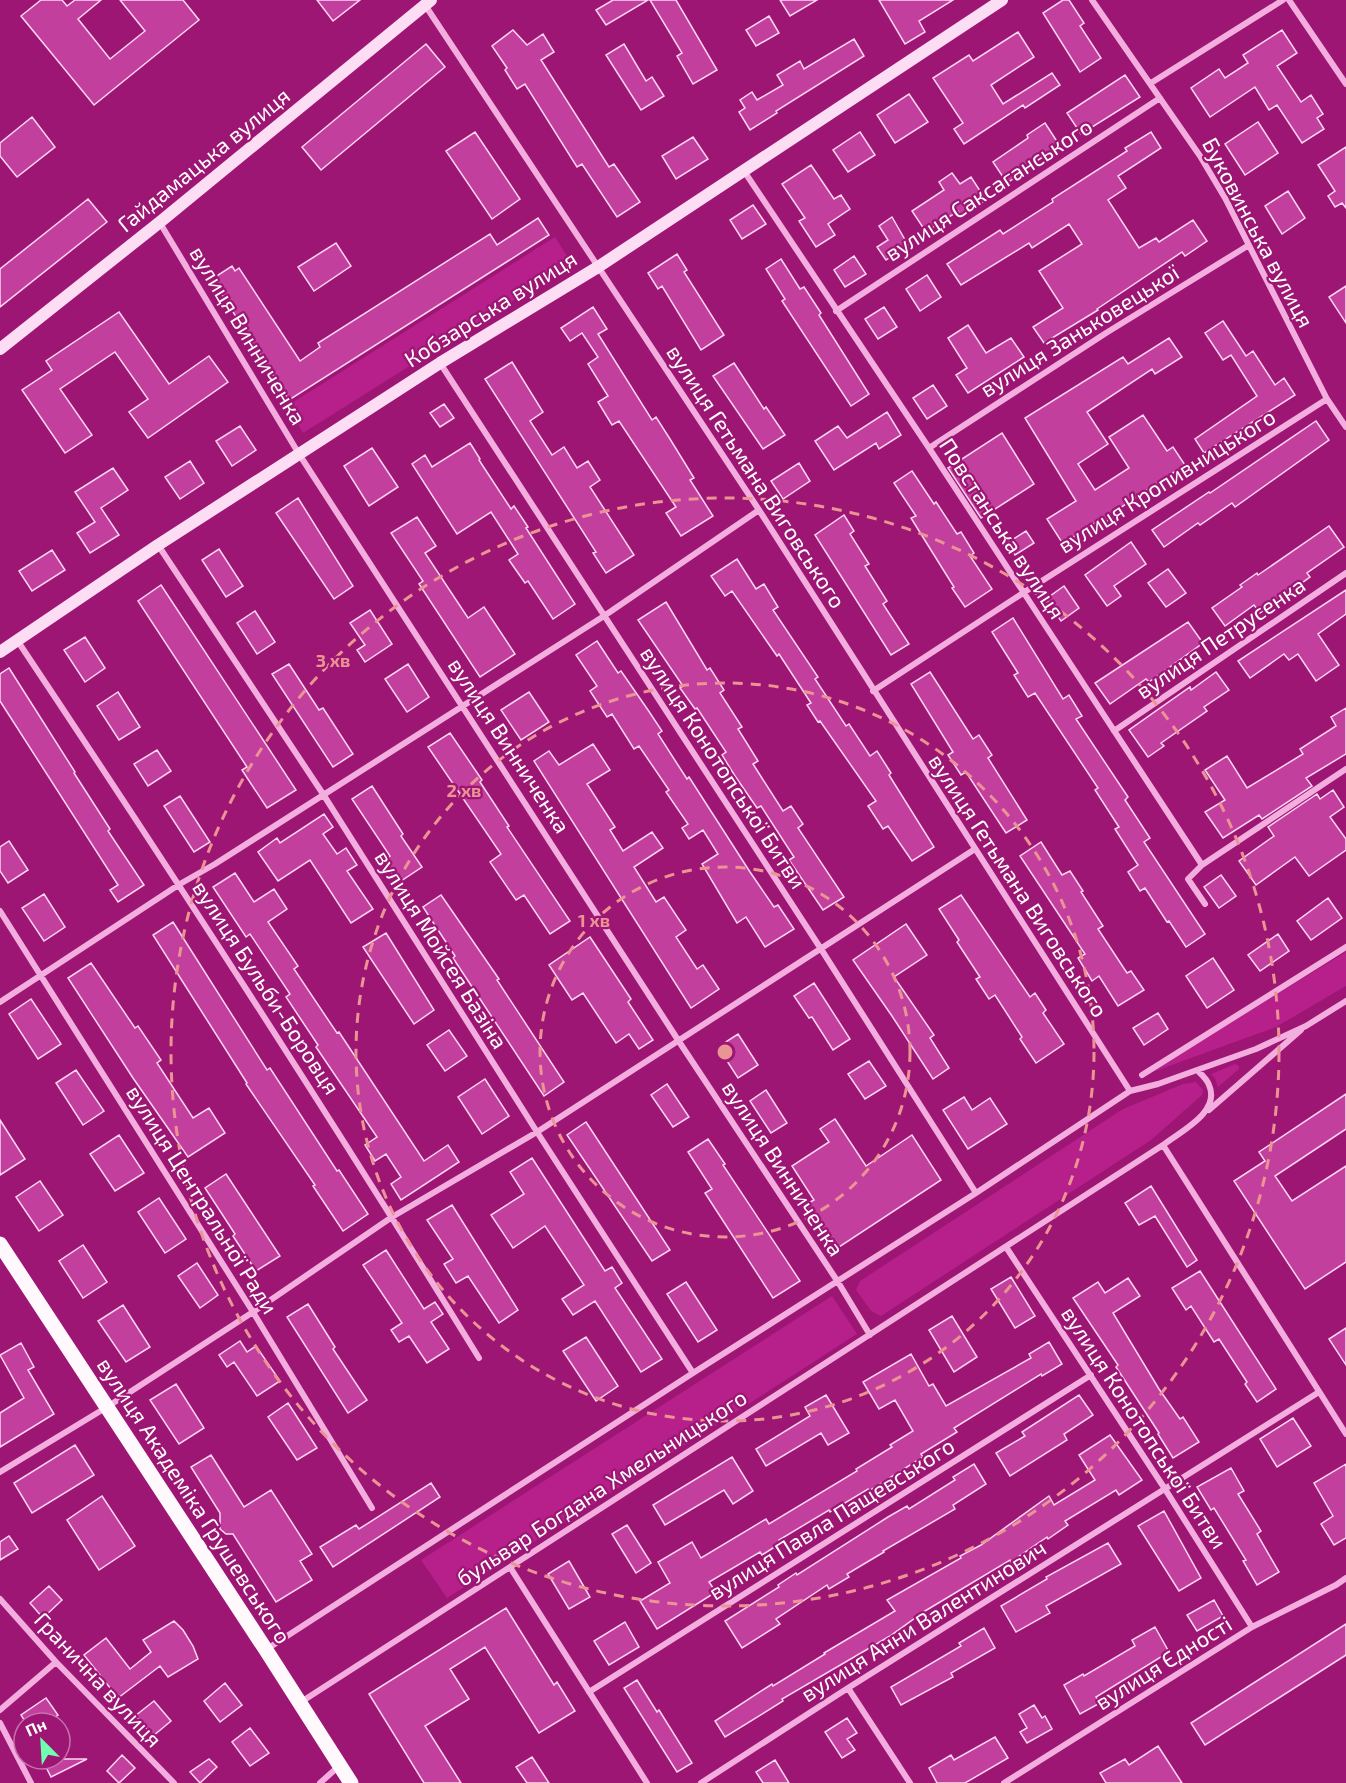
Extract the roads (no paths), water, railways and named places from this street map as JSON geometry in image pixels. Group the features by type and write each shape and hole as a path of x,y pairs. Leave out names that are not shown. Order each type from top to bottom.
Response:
{"main road":[{"name":"вулиця Академіка Грушевського","path":"0,1244 351,1783"}],"street":[{"name":"Кобзарська вулиця","path":"0,652 158,545 440,363 598,267 1002,0"},
{"name":"Буковинська вулиця","path":"1092,0 1200,156 1249,245 1327,399 1346,426"},
{"path":"1151,83 1283,0"},
{"path":"1289,0 1346,84"},
{"name":"Гайдамацька вулиця","path":"0,349 160,222 428,2"},
{"name":"вулиця Гетьмана Виговського","path":"428,2 598,267 759,510 1130,1091"},
{"name":"вулиця Саксаганського","path":"836,311 1160,98"},
{"name":"Повстанська вулиця","path":"743,170 929,448 1202,865"},
{"name":"вулиця Винниченка","path":"160,222 299,454 837,1282"},
{"name":"вулиця Заньковецької","path":"929,448 1106,333 1249,245"},
{"name":"вулиця Конотопської Битви","path":"440,363 821,949 976,1193"},
{"name":"вулиця Кропивницького","path":"873,691 1327,399"},
{"path":"0,1002 180,884 464,707 604,616 759,510"},
{"name":"вулиця Мойсея Базіна","path":"158,545 323,794 693,1373"},
{"name":"вулиця Петрусенка","path":"1114,731 1346,573"},
{"name":"вулиця Бульби-Боровця","path":"17,640 180,884 392,1216 479,1358"},
{"path":"1205,904 1188,879 1202,865 1346,769"},
{"path":"0,1472 107,1407 253,1312 392,1216 537,1132 975,849"},
{"name":"вулиця Центральної Ради","path":"0,911 253,1312 372,1508"},
{"path":"1142,1075 1346,947"},
{"path":"1130,1091 1158,1084 1256,1049 1306,1026 1346,1001"},
{"path":"1306,1026 1208,1110 1163,1145 1346,1434"},
{"path":"1197,1070 1209,1083 1212,1096 1208,1110"},
{"name":"бульвар Богдана Хмельницького","path":"266,1650 693,1373 976,1193 1130,1091"},
{"name":"бульвар Богдана Хмельницького","path":"299,1703 1163,1145"},
{"name":"вулиця Конотопської Битви","path":"1006,1247 1165,1489 1252,1627"},
{"path":"837,1282 870,1335"},
{"name":"вулиця Павла Пащевського","path":"590,1692 1091,1375"},
{"name":"вулиця Анни Валентинович","path":"701,1783 1319,1392"},
{"path":"510,1567 647,1783"},
{"name":"вулиця Єдності","path":"1004,1783 1252,1627 1346,1578"},
{"name":"Гранична вулиця","path":"0,1599 56,1662 174,1783"},
{"path":"0,1710 56,1662"},
{"path":"848,1688 910,1783"},
{"path":"0,1723 31,1783"},
{"path":"320,1783 340,1766"}]}
